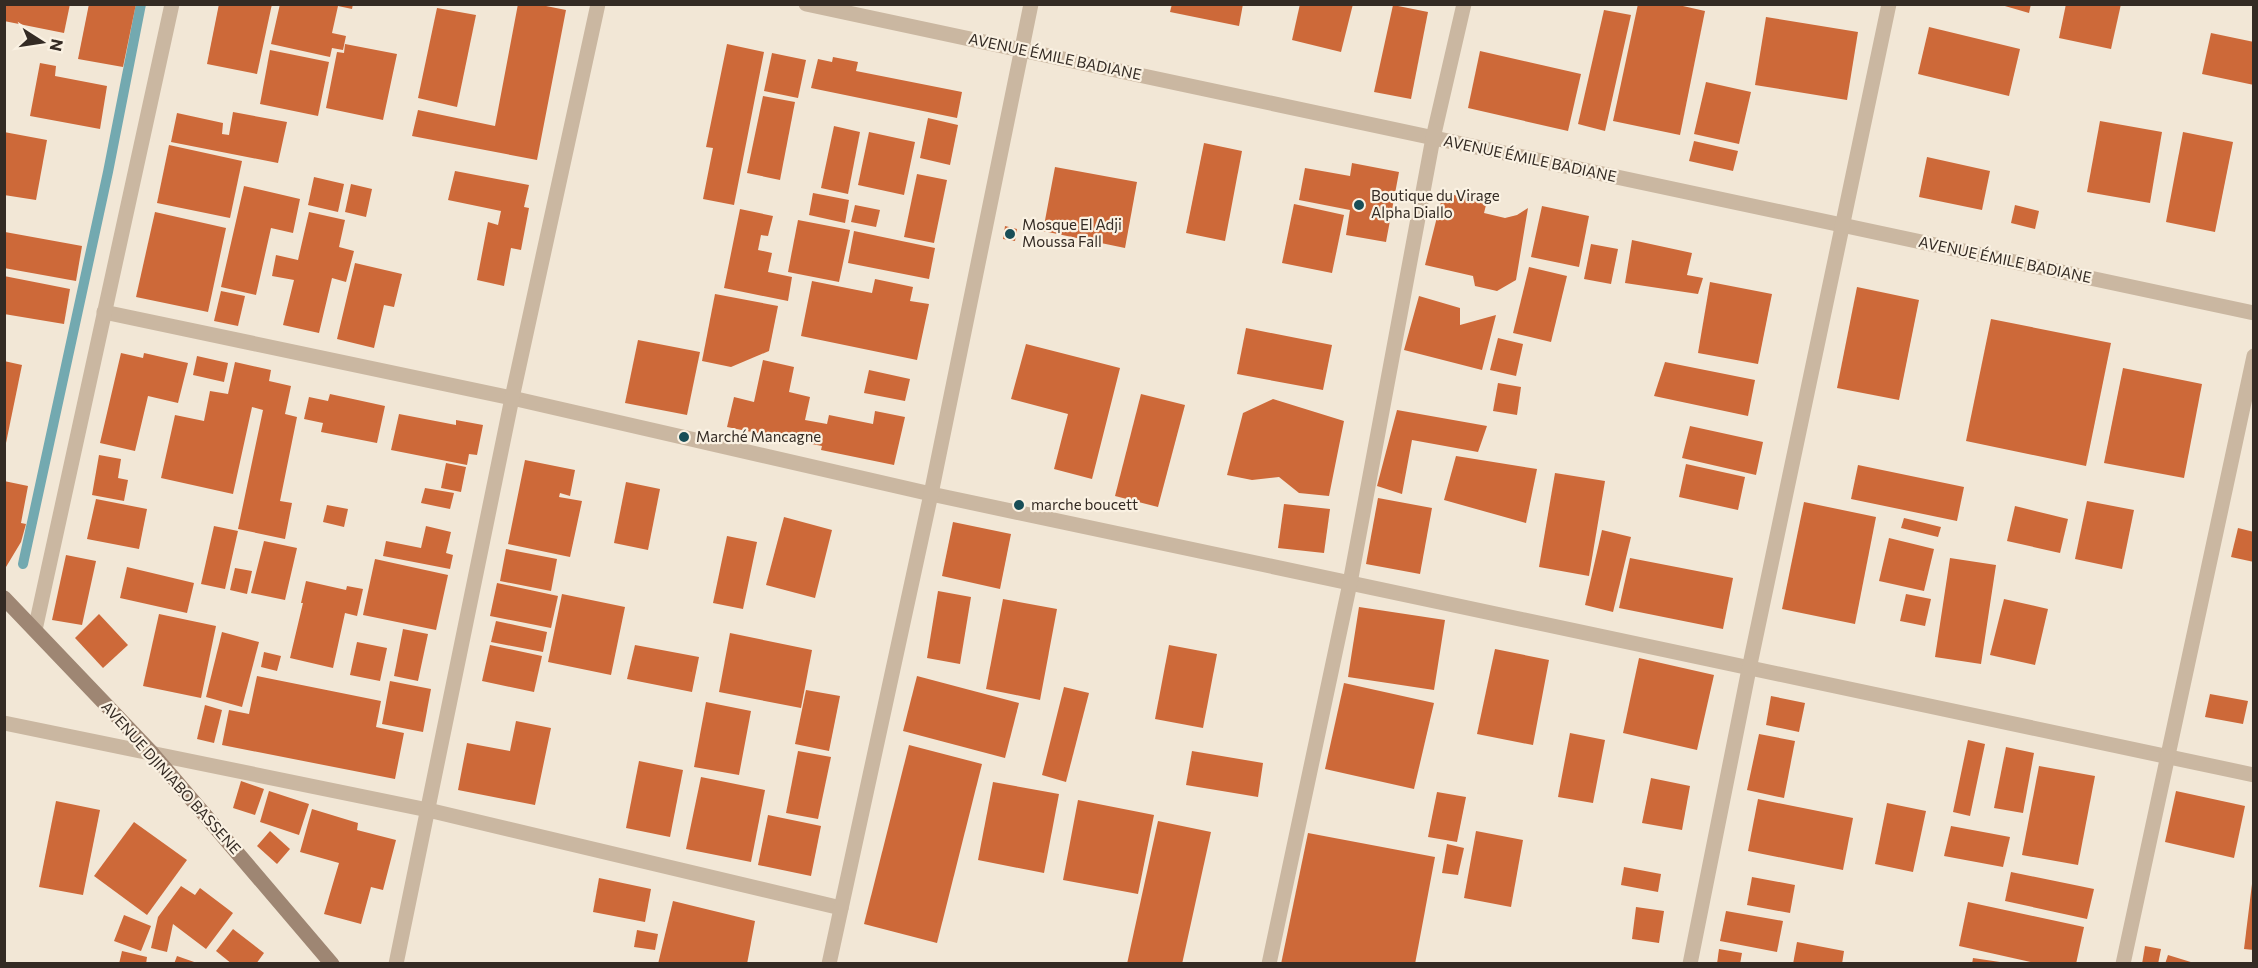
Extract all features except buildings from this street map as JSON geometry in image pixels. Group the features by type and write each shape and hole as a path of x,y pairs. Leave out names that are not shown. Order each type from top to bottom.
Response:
{"main road":[{"name":"AVENUE DJINIABO BASSENE","path":"4,598 152,753 332,963"}],"street":[{"path":"35,630 172,4"},
{"path":"396,963 512,398 598,4"},
{"name":"AVENUE ÉMILE BADIANE","path":"806,4 2253,313"},
{"path":"829,963 932,494 1031,4"},
{"path":"1269,963 1350,584 1433,138 1464,4"},
{"path":"1690,963 1841,225 1889,4"},
{"path":"104,312 512,398 932,494 2253,775"},
{"path":"2122,963 2253,356"},
{"path":"4,723 428,810 841,908"}],"waterway":[{"path":"23,564 108,172 141,4"}],"place":[{"name":"Boutique du Virage Alpha Diallo","path":"1359,205"},
{"name":"Mosque El Adji Moussa Fall","path":"1010,234"},
{"name":"Marché Mancagne","path":"684,437"},
{"name":"marche boucett","path":"1019,505"}]}
